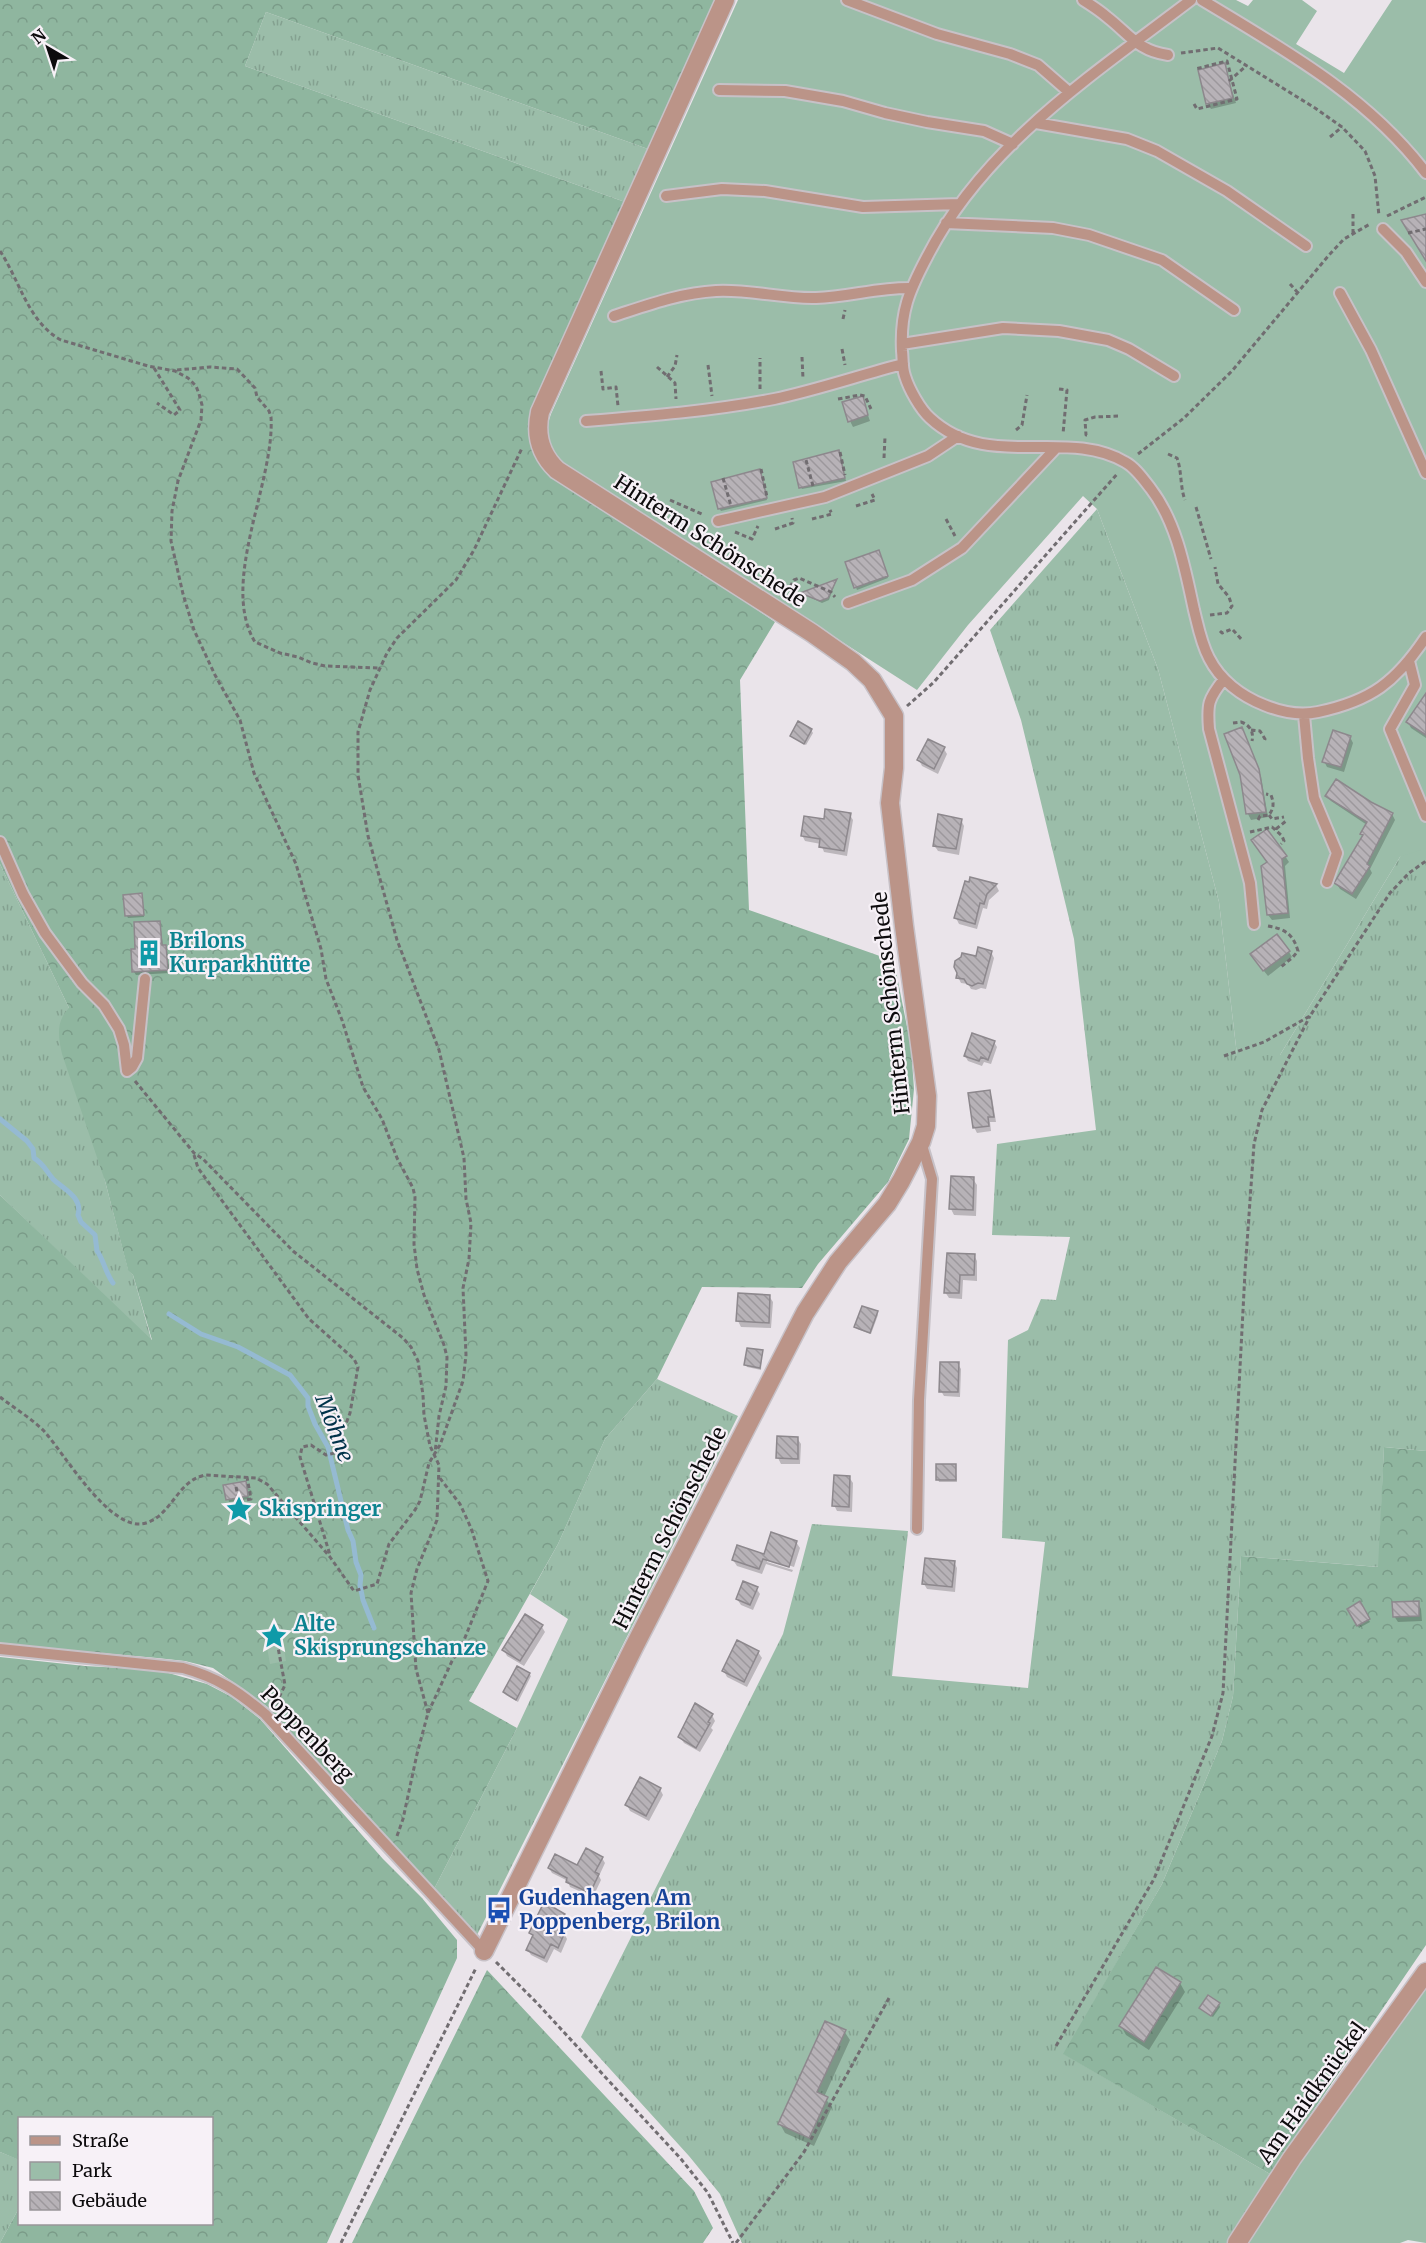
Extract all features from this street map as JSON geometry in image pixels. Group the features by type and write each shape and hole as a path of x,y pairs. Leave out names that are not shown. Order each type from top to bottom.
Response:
{"street":[{"name":"Hinterm Schönschede","path":"484,1951 634,1647 805,1313 838,1262 886,1204 921,1142 926,1126 927,1096 890,803 894,768 894,716 872,680 853,662 812,633 557,470 549,463 540,446 538,421 540,412 725,0"},
{"name":"Am Haidknückel","path":"1237,2243 1292,2158 1426,1972"}],"lane":[{"path":"847,0 937,34 1010,54 1038,65 1069,92"},
{"path":"1083,0 1107,16 1135,42 1152,53 1168,55"},
{"path":"1191,0 1069,92 994,162 959,204 933,245 903,311 904,375 929,417 958,436 976,444 1025,448 1075,447 1098,452 1127,463 1162,504 1170,518 1209,660 1224,679 1248,699 1274,710 1304,715 1336,708 1370,695 1387,683 1409,661 1426,637"},
{"path":"1202,0 1342,89 1406,146 1426,173"},
{"path":"719,90 785,91 843,100 906,118 984,130 1013,144"},
{"path":"1036,123 1126,139 1157,151 1227,191 1305,246"},
{"path":"666,196 732,189 765,191 863,207 959,204"},
{"path":"946,224 1053,228 1089,235 1162,260 1234,310"},
{"path":"1383,229 1406,252 1426,282"},
{"path":"614,316 675,296 718,291 814,298 843,297 888,288 912,288"},
{"path":"1340,293 1371,350 1426,473"},
{"path":"902,344 1003,328 1059,331 1108,340 1129,349 1174,376"},
{"path":"586,421 714,409 760,401 903,364"},
{"path":"721,520 817,499 848,489 928,456 958,436"},
{"path":"848,603 912,580 962,548 1059,447"},
{"path":"1409,661 1415,684 1390,729 1426,816"},
{"path":"1224,679 1210,696 1207,710 1209,729 1250,883 1254,924"},
{"path":"1304,715 1314,798 1337,853 1327,882"},
{"path":"0,842 23,894 45,933 82,983 104,1005 119,1029 124,1045 127,1071"},
{"path":"127,1071 137,1058 145,979"},
{"name":"Hinterm Schönschede","path":"917,1530 919,1400 932,1179 921,1142"},
{"name":"Poppenberg","path":"0,1649 183,1668 210,1676 237,1691 270,1720 484,1951"}],"path":[{"path":"1168,55 1218,48 1342,127 1365,151 1377,191 1379,219 1426,197"},
{"path":"1194,104 1197,109 1237,99 1230,80 1227,61 1195,69"},
{"path":"1230,80 1247,65"},
{"path":"1330,137 1342,127"},
{"path":"1353,214 1353,233"},
{"path":"894,716 934,682 1127,463 1184,418 1232,371 1344,239 1371,223"},
{"path":"0,251 43,328 61,340 154,368 175,371 210,367 237,369 255,388 257,397 269,411 271,417 268,459 246,559 244,607 246,623 255,642 274,651 325,666 379,668"},
{"path":"1290,284 1298,292"},
{"path":"667,377 675,366 677,355"},
{"path":"802,357 804,391"},
{"path":"760,358 760,401"},
{"path":"708,365 714,409"},
{"path":"657,367 675,383 677,413"},
{"path":"154,368 180,410 174,415 157,403"},
{"path":"175,371 189,378 196,386 202,405 201,420 178,481 172,511 171,541 183,594 201,646 236,710 254,772 291,851 321,949 326,979 342,1020 363,1087 382,1119 397,1158 413,1188 417,1269 447,1357 446,1386 438,1416 435,1455"},
{"path":"601,371 603,389 616,387 620,418"},
{"path":"1059,389 1066,390 1059,447"},
{"path":"836,400 860,394 866,396 871,409"},
{"path":"1017,430 1022,424 1027,395"},
{"path":"1098,452 1102,435 1086,435 1085,420 1095,417 1120,416"},
{"path":"0,1397 42,1429 95,1496 117,1516 131,1524 143,1524 156,1518 185,1485 198,1476 256,1478 267,1484 330,1557 354,1591 376,1584 389,1544 420,1501 429,1463 435,1455 457,1399 464,1374 466,1355 463,1288 470,1259 471,1223 466,1199 464,1158 439,1050 389,918 362,808 357,759 358,732 379,668 397,638 456,580 478,541 525,442 538,421"},
{"path":"840,452 848,489"},
{"path":"1168,454 1177,458 1185,500"},
{"path":"806,460 817,499"},
{"path":"761,469 768,498 765,499 767,509"},
{"path":"670,500 721,520 724,509 732,508 723,478"},
{"path":"1196,507 1211,559"},
{"path":"1196,619 1227,613 1232,606 1229,597 1218,584 1215,567"},
{"path":"790,587 794,580 799,578 831,592 835,597"},
{"path":"1220,631 1222,633 1232,629 1243,641"},
{"path":"1233,723 1245,724 1251,730 1260,731 1265,739 1264,742"},
{"path":"1251,730 1252,741"},
{"path":"1258,820 1260,816 1269,815 1273,810 1271,795 1266,794"},
{"path":"1269,815 1272,819 1285,819 1276,829"},
{"path":"1238,840 1247,833 1272,827 1282,836 1284,841 1281,844"},
{"path":"1056,2046 1154,1879 1212,1736 1223,1693 1245,1272 1254,1144 1258,1123 1267,1099 1310,1016 1390,893 1409,873 1426,861"},
{"path":"1254,924 1277,928 1287,932 1294,940 1298,951 1281,967"},
{"path":"1224,1056 1264,1042 1310,1016"},
{"path":"127,1071 194,1153 203,1159 293,1251 394,1331 411,1347 418,1361 430,1446 439,1464 437,1520 417,1569 411,1593 416,1668 428,1713"},
{"path":"194,1153 198,1168 309,1319 354,1359 358,1367 350,1413 335,1453 326,1455 311,1444 302,1447 300,1456 330,1550 330,1557"},
{"path":"391,1851 403,1819 428,1713 462,1645 488,1581 471,1528 460,1504 438,1475"},
{"path":"236,1487 239,1501 251,1499 247,1477"},
{"path":"270,1720 285,1686 277,1642"},
{"path":"341,2243 484,1951 536,2002 681,2159 708,2193 735,2243 804,2152 888,1998"}],"green space":[{"path":"0,0 716,0 648,149 266,12 245,66 625,202 534,448 671,550 775,622 740,680 749,910 894,961 911,1047 914,1089 909,1139 888,1182 818,1264 802,1288 702,1287 657,1379 605,1439 558,1544 469,1701 517,1728 433,1891 392,1851 269,1708 213,1668 185,1661 0,1644 0,1195 152,1340 133,1275 128,1270 105,1181 62,1054 59,1029 62,1018 69,1008 0,864"},
{"path":"738,0 1236,0 1248,6 1253,0 1302,0 1317,11 1296,44 1344,73 1392,0 1426,0 1426,848 1400,857 1280,1055 1237,1055 1219,902 1158,669 1097,509 1083,496 968,625 917,690 557,459 544,435 551,414"},
{"path":"266,12 648,149 625,202 245,66"},
{"path":"1097,509 1158,669 1219,902 1237,1055 1280,1055 1400,857 1426,828 1426,1451 1384,1447 1379,1567 1241,1556 1233,1696 1222,1741 1162,1884 1064,2054 1270,2174 1228,2243 742,2243 720,2194 689,2156 581,2037 783,1634 812,1524 908,1531 892,1676 1028,1688 1045,1542 1002,1538 1008,1340 1028,1330 1041,1299 1056,1300 1070,1237 992,1235 997,1144 1096,1130 1074,939 1021,720 990,630"},
{"path":"0,864 69,1008 105,1181 128,1269 133,1275 152,1342 0,1195"},
{"path":"657,1379 738,1416 476,1937 433,1891 517,1728 568,1619 530,1594 558,1544 605,1439"},
{"path":"1384,1447 1426,1451 1426,1945 1270,2174 1063,2054 1162,1884 1222,1741 1233,1696 1241,1556 1378,1567"},
{"path":"281,1628 286,1661 270,1664 264,1631"},
{"path":"0,1657 85,1666 158,1670 207,1684 232,1697 260,1719 383,1859 422,1898 457,1940 457,1958 327,2243 0,2243 18,2210 18,2225 213,2225 213,2117 18,2117 18,2160 0,2152"},
{"path":"487,1970 694,2191 713,2228 703,2243 352,2243"},
{"path":"1426,1988 1426,2243 1408,2240 1400,2243 1246,2243 1325,2123"},
{"path":"0,2152 18,2159 18,2210 0,2243"}],"building":[{"path":"1225,63 1233,98 1206,104 1198,70"},
{"path":"1426,214 1426,261 1401,220"},
{"path":"863,396 868,415 848,422 842,402"},
{"path":"839,450 845,478 799,488 793,462"},
{"path":"760,469 767,498 718,509 711,482"},
{"path":"879,550 888,576 854,588 845,562"},
{"path":"837,579 828,598 820,601 800,593"},
{"path":"1426,693 1426,735 1406,722"},
{"path":"798,721 812,729 804,744 790,736"},
{"path":"1242,727 1259,769 1266,812 1246,814 1240,775 1224,734"},
{"path":"1333,730 1351,736 1341,767 1322,762"},
{"path":"928,739 945,747 934,769 917,760"},
{"path":"1336,779 1371,802 1393,813 1367,864 1370,866 1352,894 1334,883 1363,835 1360,834 1367,822 1325,796"},
{"path":"825,809 851,813 844,851 819,847 820,839 801,836 804,816 824,819"},
{"path":"938,814 962,819 956,849 933,846"},
{"path":"1267,829 1287,856 1282,859 1288,913 1267,915 1261,866 1267,862 1251,840"},
{"path":"970,877 997,884 987,894 984,904 980,903 975,924 954,918 965,881 969,882"},
{"path":"142,893 144,915 125,916 123,895"},
{"name":"Brilons Kurparkhütte","path":"160,921 162,945 166,945 168,970 132,972 131,949 135,949 134,922"},
{"path":"1277,934 1290,951 1263,971 1250,954"},
{"path":"978,947 992,951 983,984 978,983 972,986 964,979 956,978 957,973 954,967 955,961 961,957 962,953 976,956"},
{"path":"972,1033 995,1041 988,1060 981,1057 979,1061 964,1056"},
{"path":"990,1090 994,1117 988,1117 989,1126 973,1128 968,1093"},
{"path":"951,1176 974,1177 973,1210 949,1209"},
{"path":"947,1253 975,1254 974,1275 960,1275 959,1293 944,1293"},
{"path":"738,1293 770,1295 769,1323 736,1321"},
{"path":"862,1306 878,1311 870,1333 854,1327"},
{"path":"747,1348 763,1350 760,1368 744,1365"},
{"path":"940,1362 959,1362 958,1392 939,1392"},
{"path":"777,1436 798,1437 798,1459 776,1458"},
{"path":"936,1464 956,1464 956,1480 936,1480"},
{"path":"834,1475 850,1476 849,1507 832,1506"},
{"path":"246,1481 248,1496 226,1500 223,1485"},
{"path":"771,1532 797,1541 789,1567 763,1559 759,1569 732,1560 737,1545 764,1554"},
{"path":"925,1558 955,1561 952,1587 922,1584"},
{"path":"743,1581 758,1587 750,1605 736,1599"},
{"path":"1360,1601 1370,1619 1357,1626 1347,1609"},
{"path":"1419,1601 1419,1616 1393,1617 1392,1602"},
{"path":"525,1614 543,1625 520,1661 502,1650"},
{"path":"737,1640 759,1651 744,1682 722,1671"},
{"path":"517,1666 530,1673 516,1700 503,1692"},
{"path":"695,1703 713,1714 696,1748 678,1737"},
{"path":"640,1777 661,1788 646,1816 625,1805"},
{"path":"586,1848 603,1857 595,1872 599,1874 590,1893 566,1882 567,1878 548,1868 555,1854 577,1865"},
{"path":"544,1902 565,1914 560,1924 565,1932 558,1948 551,1944 544,1958 526,1950 533,1935 529,1933"},
{"path":"1156,1967 1181,1982 1144,2042 1119,2026"},
{"path":"1208,1995 1220,2003 1211,2016 1199,2008"},
{"path":"825,2021 846,2030 817,2092 828,2097 809,2138 778,2124"}],"waterway":[{"name":"Möhne","path":"0,1119 27,1141 33,1149 34,1158 75,1198 81,1222 95,1235 97,1251 113,1283"},
{"name":"Möhne","path":"169,1314 201,1334 238,1347 290,1375 308,1398 308,1406 315,1424 328,1447 361,1575 363,1600 374,1628"}],"place":[{"name":"Brilons Kurparkhütte","path":"149,953"},
{"name":"Skispringer","path":"239,1509"},
{"name":"Alte Skisprungschanze","path":"274,1636"},
{"name":"Gudenhagen Am Poppenberg, Brilon","path":"499,1910"}]}
